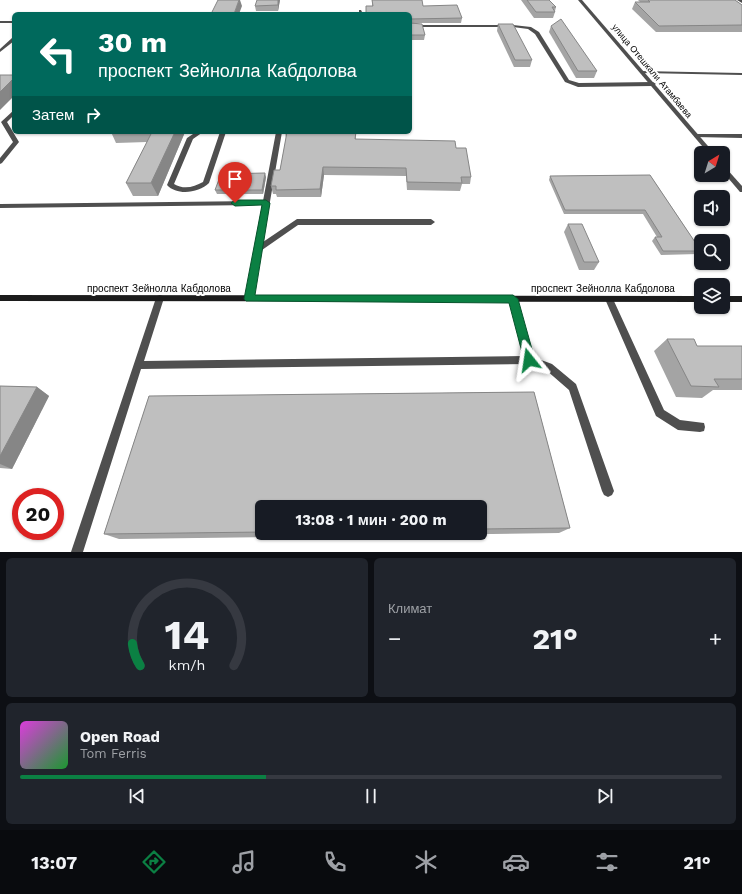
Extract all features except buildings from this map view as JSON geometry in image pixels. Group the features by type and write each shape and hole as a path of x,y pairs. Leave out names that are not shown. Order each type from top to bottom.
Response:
{"main road":[{"name":"проспект Зейнолла Кабдолова","path":"0,298 694,299"},
{"path":"730,299 742,299"}],"street":[{"name":"улица Отешкали Атамбаева","path":"580,0 705,146"},
{"path":"0,22 12,22"},
{"path":"412,26 513,26 529,28 537,33 567,81 578,84 652,84"},
{"path":"0,51 12,40"},
{"path":"642,72 742,74"},
{"path":"0,162 16,142 4,122 12,114"},
{"path":"197,134 190,138 170,185 175,189 196,189 206,183 222,134"},
{"path":"249,299 279,134"},
{"path":"697,136 742,136"},
{"path":"730,176 742,190"},
{"path":"0,206 266,203"},
{"path":"258,249 297,222 431,222"},
{"path":"77,552 160,298"},
{"path":"513,299 529,360"},
{"path":"609,299 660,413 678,425 700,427"},
{"path":"138,365 529,360 549,367 573,387 608,491"}],"route":[{"path":"235,203 266,203 249,299 513,299 529,360"}]}
